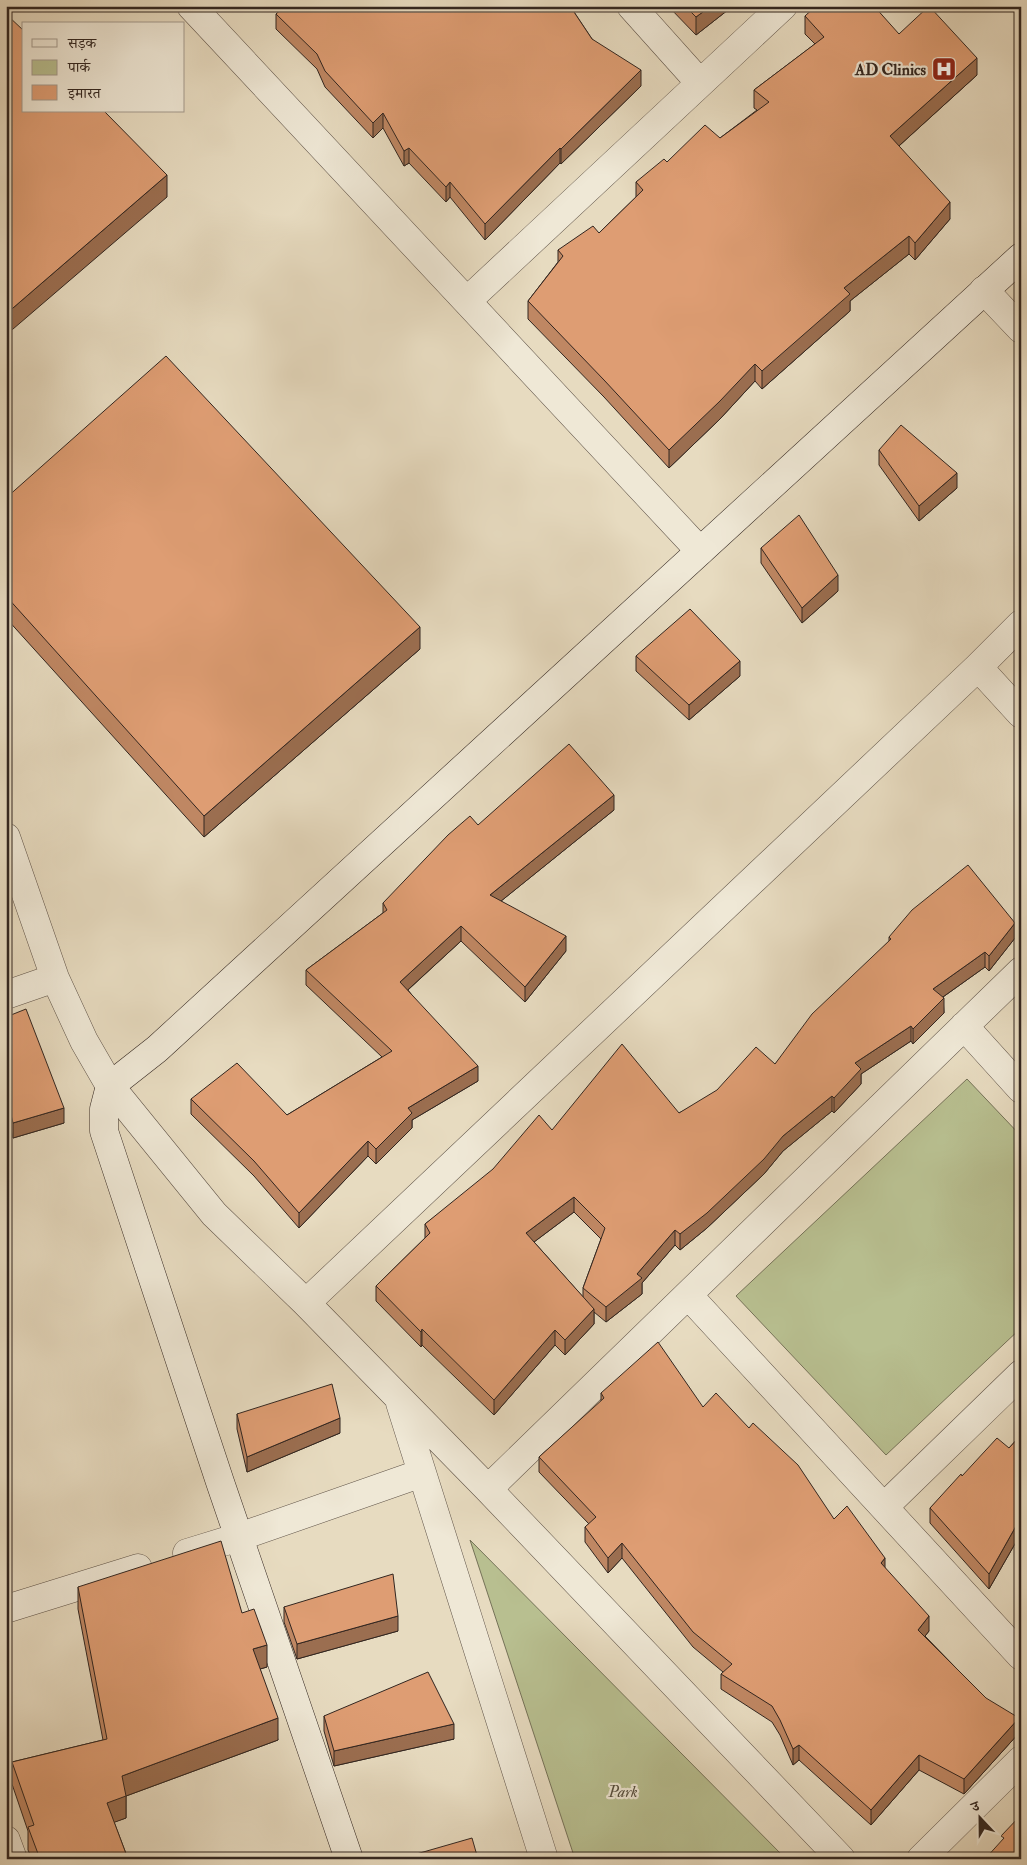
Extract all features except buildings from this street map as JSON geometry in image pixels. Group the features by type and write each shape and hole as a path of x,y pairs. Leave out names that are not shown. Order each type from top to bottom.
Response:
{"street":[{"path":"191,6 700,551"},
{"path":"631,6 700,83"},
{"path":"467,301 782,6"},
{"path":"350,1859 239,1537 104,1131 104,1109 110,1086 157,1049 1021,257"},
{"path":"984,290 1021,329"},
{"path":"306,1303 978,667 1021,624"},
{"path":"978,667 1021,714"},
{"path":"6,837 55,978 84,1041 110,1086 214,1214 306,1303 488,1489 841,1859"},
{"path":"488,1489 1021,971"},
{"path":"6,995 55,978"},
{"path":"964,1026 1021,1088"},
{"path":"688,1295 1021,1656"},
{"path":"884,1507 1021,1374"},
{"path":"398,1397 544,1859"},
{"path":"6,1609 239,1537 422,1473"},
{"path":"921,1859 1021,1760"},
{"path":"6,1840 13,1859"}],"green space":[{"path":"967,1079 1021,1136 1021,1328 886,1455 736,1296"},
{"name":"Park","path":"470,1540 786,1859 575,1859"}],"place":[{"name":"AD Clinics","path":"944,69"}]}
